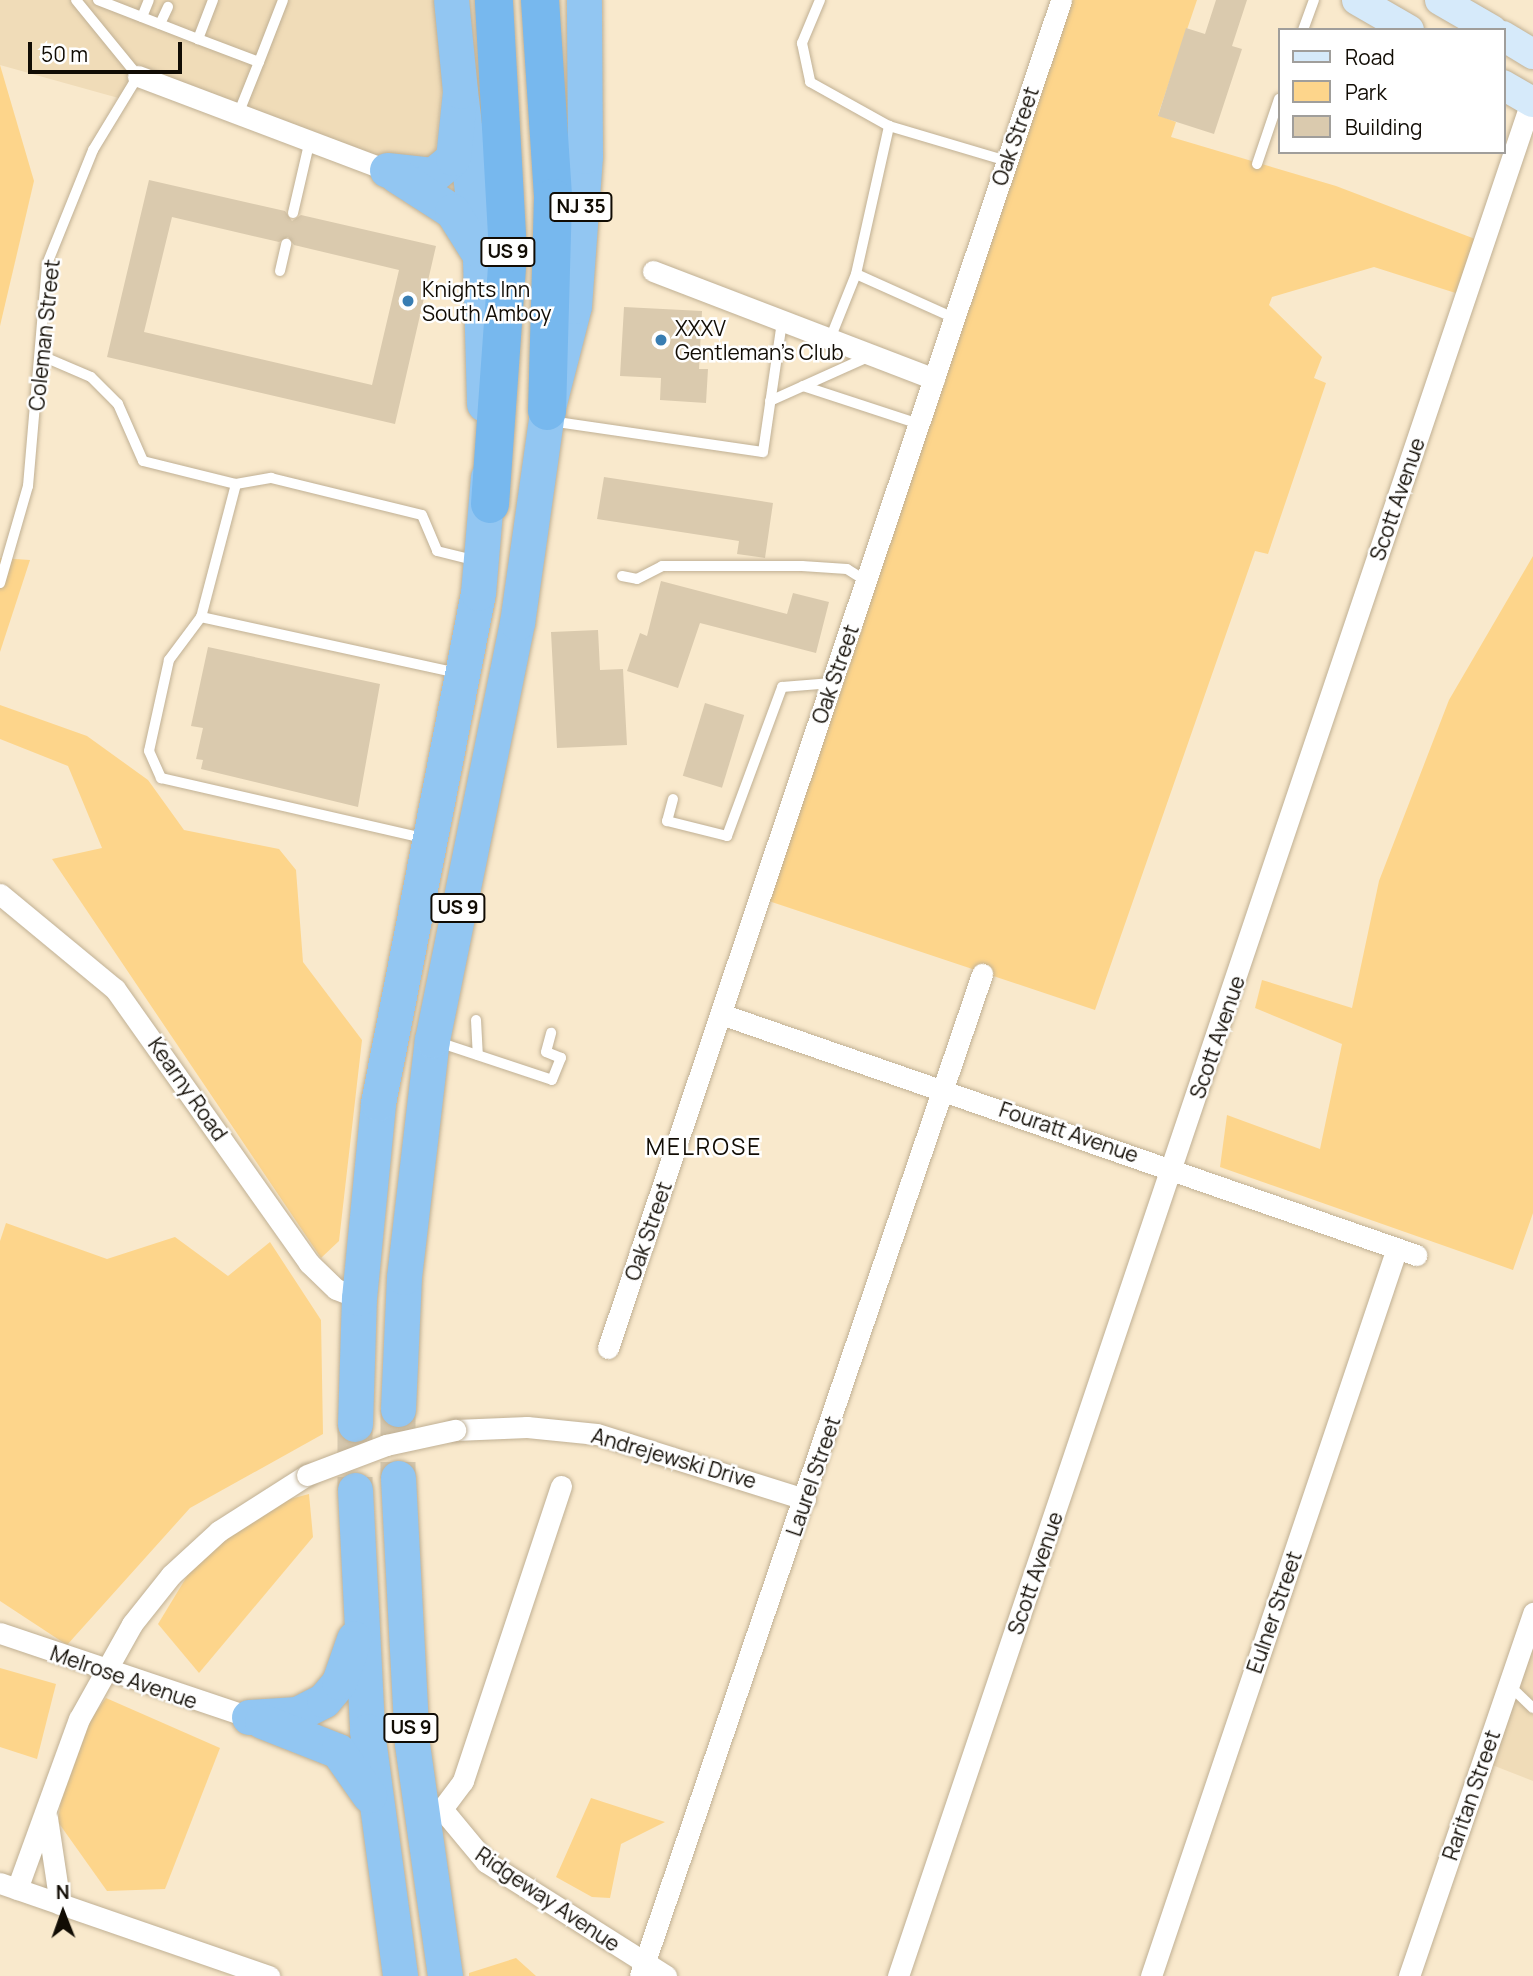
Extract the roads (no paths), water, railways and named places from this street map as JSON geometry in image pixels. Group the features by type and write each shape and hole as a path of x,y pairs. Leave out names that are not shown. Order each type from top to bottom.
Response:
{"highway":[{"path":"452,0 480,259 490,504"},
{"name":"US 9","path":"355,1424 359,1298 389,1032 462,674 490,504 509,230 494,0"},
{"name":"US 9","path":"398,1409 404,1277 432,1040 513,646 546,415 553,198 540,0"},
{"name":"NJ 35","path":"546,415 574,306 586,125 584,0"},
{"path":"387,170 425,176 447,166 458,138 460,91"},
{"path":"387,170 452,211 480,259"},
{"name":"US 9","path":"398,1478 412,1744 446,1976"},
{"name":"US 9","path":"355,1490 360,1616 376,1814 399,1976"},
{"path":"249,1717 297,1714 324,1700 345,1668 360,1616"},
{"path":"249,1717 338,1751 356,1770 376,1814"},
{"path":"412,1744 442,1809"}],"main road":[{"path":"1357,0 1406,28"},
{"path":"1440,0 1489,28"},
{"path":"1505,37 1533,54"},
{"path":"1505,86 1532,100"}],"street":[{"name":"Oak Street","path":"608,1348 1061,0"},
{"path":"138,76 387,170"},
{"name":"Scott Avenue","path":"898,1976 1532,100"},
{"path":"653,271 934,379"},
{"name":"Kearny Road","path":"0,894 127,1003 309,1263 336,1289 359,1298"},
{"name":"Laurel Street","path":"642,1969 805,1499 982,974"},
{"name":"Fouratt Avenue","path":"721,1014 1173,1167 1406,1252"},
{"name":"Eulner Street","path":"1151,1976 1406,1252"},
{"name":"Andrejewski Drive","path":"9,1886 49,1803 102,1673 171,1575 235,1518 307,1475 375,1448 455,1430 527,1427 597,1434 805,1499"},
{"path":"442,1809 463,1781 561,1486"},
{"name":"Raritan Street","path":"1409,1976 1533,1613"},
{"name":"Melrose Avenue","path":"0,1633 102,1673 249,1717"},
{"name":"Andrejewski Drive","path":"49,1803 60,1904"},
{"name":"Ridgeway Avenue","path":"442,1809 486,1862 642,1969 666,1976"},
{"path":"9,1886 269,1976"}],"lane":[{"path":"76,0 138,76"},
{"path":"98,0 128,6 142,17 259,62"},
{"path":"142,17 149,0"},
{"path":"198,39 213,0"},
{"path":"239,112 283,0"},
{"path":"820,0 802,43 810,82 889,126 1007,161"},
{"path":"1304,28 1314,0"},
{"path":"160,24 168,6"},
{"name":"Coleman Street","path":"0,583 28,486 42,356 47,264 93,150 138,76"},
{"path":"1257,164 1278,102"},
{"path":"830,340 856,274 889,126"},
{"path":"293,213 310,140"},
{"path":"280,271 286,244"},
{"path":"856,274 954,318"},
{"path":"546,415 763,452 782,321"},
{"path":"770,401 871,355"},
{"path":"42,356 91,377 118,404 143,461 236,484 271,478 422,515 437,551 482,561"},
{"path":"803,386 919,424"},
{"path":"236,484 201,617 169,660 149,751 161,778 279,810 427,839"},
{"path":"622,576 637,579 663,566 802,566 847,569 866,581"},
{"path":"201,617 462,674"},
{"path":"673,799 667,821 727,836 782,687 832,683"},
{"path":"476,1020 478,1055"},
{"path":"432,1040 552,1080 561,1058 546,1052 551,1033"},
{"path":"1508,1685 1533,1708"}],"tunnel":[{"path":"398,1409 398,1478"},
{"path":"355,1424 355,1490"}],"place":[{"name":"Knights Inn South Amboy","path":"408,301"},
{"name":"XXXV Gentleman's Club","path":"661,340"}],"district":[{"name":"MELROSE","path":"704,1146"}]}
